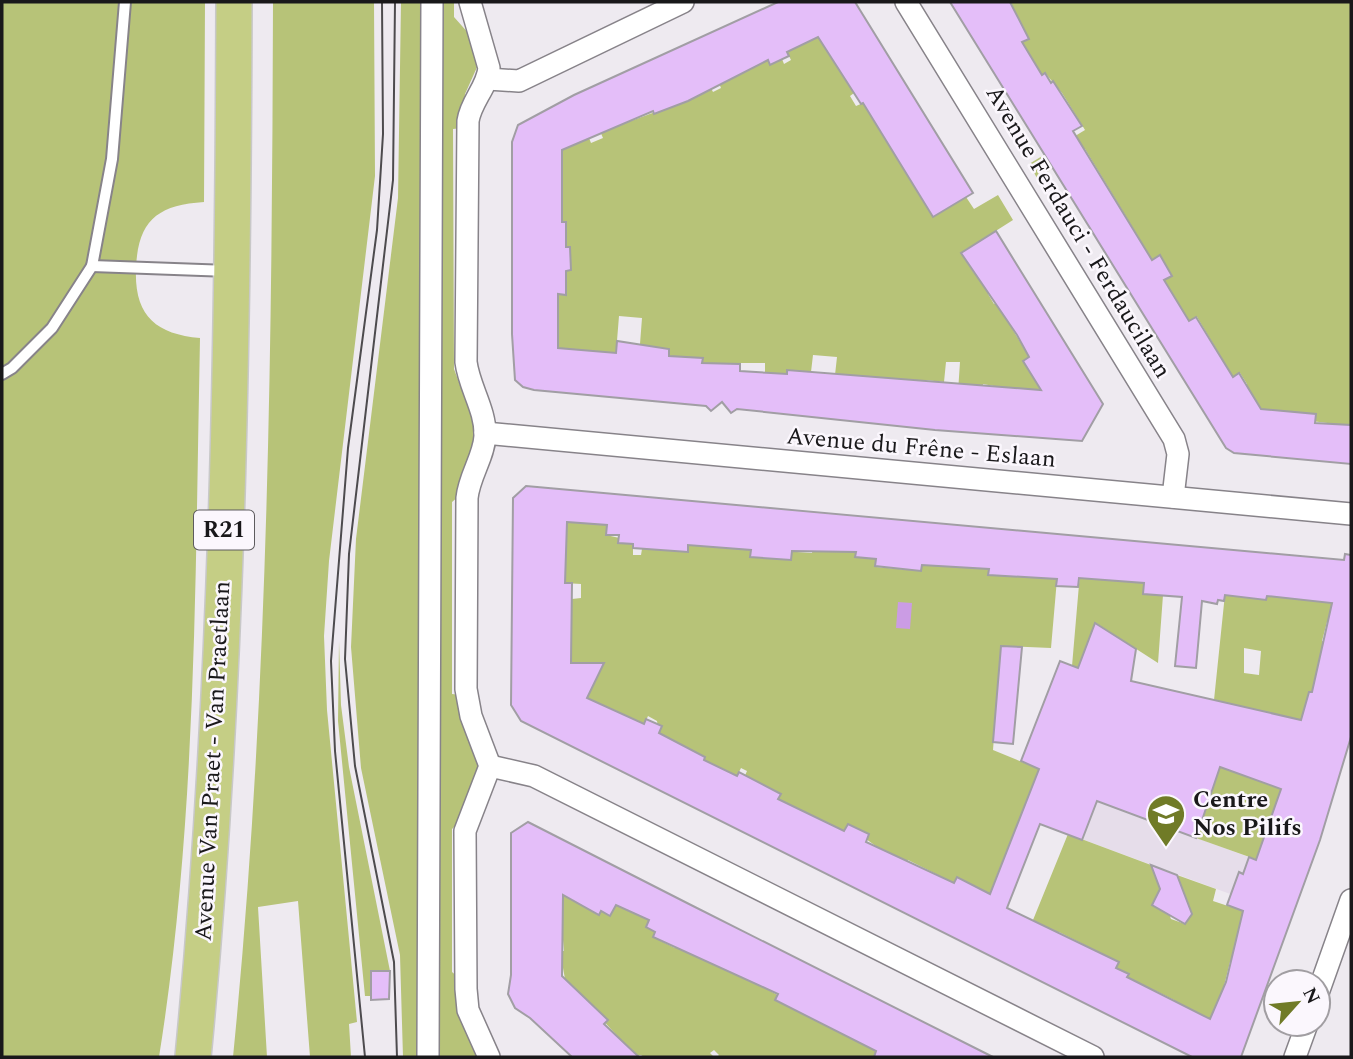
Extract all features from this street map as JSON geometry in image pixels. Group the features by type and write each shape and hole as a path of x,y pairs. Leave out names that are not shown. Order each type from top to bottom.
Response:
{"main road":[{"name":"Avenue Van Praet - Van Praetlaan","path":"193,1057 217,754 231,271 234,2"}],"street":[{"path":"428,1057 432,2"},
{"path":"470,2 487,54 488,79 474,100 468,121 468,377 482,413 485,433 482,453 470,478 467,498 466,689 471,716 490,766 468,819 465,842 466,998 472,1022 489,1057"},
{"path":"488,79 510,83 519,80 683,2"},
{"name":"Avenue Ferdauci - Ferdaucilaan","path":"906,2 1174,439 1178,454 1173,497"},
{"name":"Avenue du Frêne - Eslaan","path":"485,433 1351,514"},
{"path":"490,766 534,776 1093,1057"},
{"path":"1327,968 1351,900"},
{"path":"1295,1057 1302,1038"}],"lane":[{"path":"2,374 12,368 52,328 92,267 112,159 125,2"},
{"path":"92,267 231,271"}],"shaded area":[{"path":"898,602 912,603 910,629 896,628"},
{"name":"Centre Nos Pilifs","path":"1082,796 1306,878 1292,917 1068,834"}],"green space":[{"path":"2,2 205,2 204,202 174,207 153,218 141,238 136,268 139,298 150,319 171,332 200,338 195,608 187,788 181,878 159,1057 2,1057"},
{"path":"273,2 374,2 375,176 329,561 324,636 327,710 357,1022 349,1024 351,1057 310,1057 298,901 258,907 267,1057 233,1057 245,925 261,662 269,398"},
{"path":"401,2 424,2 421,1057 403,1057 400,955 361,768 351,647 356,539 398,198"},
{"path":"439,2 454,2 454,17 470,35 478,65 465,94 462,128 453,129 454,369 475,425 474,447 459,496 452,502 452,694 460,695 481,764 459,822 452,829 452,972 459,978 481,1057 436,1057"},
{"path":"1010,2 1351,2 1351,426 1264,415 1240,388 1247,384 1240,373 1233,377 1228,369 1225,370 1221,357 1197,317 1189,321 1161,282 1171,276 1160,255 1146,263 1139,238 1085,149 1037,178 1029,164 1085,130 1062,93 1046,74 1042,75 1022,42 1028,39"},
{"path":"821,29 834,61 854,93 850,96 856,106 863,103 933,217 966,197 974,209 998,195 1013,220 961,253 974,273 982,269 995,289 988,294 994,304 997,303 1029,357 1059,398 983,384 982,394 958,392 960,362 946,362 944,382 925,380 924,388 835,375 837,357 813,355 811,372 787,371 787,374 765,373 765,363 702,363 702,358 669,358 669,349 661,348 639,357 642,318 619,316 616,353 566,349 557,351 558,294 566,294 566,271 571,270 570,247 566,247 563,223 560,177 554,154 589,138 591,143 603,138 600,131 628,114 631,121 698,96 694,87 710,86 713,92 721,88 714,71 768,60 770,65 782,59 784,64 791,60 787,52"},
{"path":"549,521 607,521 606,535 633,541 633,555 641,555 643,543 687,552 688,545 812,553 813,547 856,552 855,557 876,559 876,567 921,571 922,565 989,567 989,575 1057,579 1051,648 1001,646 993,750 1039,769 988,898 981,889 957,877 954,883 908,860 905,867 848,824 839,842 818,819 775,805 781,794 743,780 747,771 741,768 737,776 704,761 705,757 659,733 657,721 648,716 644,725 586,698 604,663 569,686 572,599 581,598 581,584 564,583"},
{"path":"1080,573 1144,580 1163,595 1158,663 1096,623 1078,668 1072,666"},
{"path":"1267,593 1288,594 1288,598 1296,599 1351,596 1351,607 1341,604 1336,624 1327,622 1322,641 1325,642 1318,694 1309,692 1301,720 1278,867 1196,838 1220,767 1214,700 1225,594 1266,600","holes":["1244,648 1261,651 1259,675 1244,673"]},
{"path":"339,641 341,705 349,767 390,971 371,971 371,996 365,996 338,721"},
{"path":"1068,834 1151,865 1171,919 1185,924 1192,913 1177,875 1216,889 1213,901 1231,907 1235,896 1243,911 1236,941 1244,944 1237,963 1230,962 1215,1022 1171,1006 1174,1000 1156,991 1153,996 1127,978 1129,974 1116,968 1118,962 1059,932 1056,937 1033,920"},
{"path":"555,890 598,915 601,911 610,916 618,902 639,910 637,915 649,920 646,927 655,932 653,937 675,948 678,943 689,953 758,984 876,1051 875,1054 879,1057 717,1057 719,1055 714,1050 710,1053 714,1057 622,1057 613,1049 621,1040 565,979 560,951 564,951 563,940 552,940"}],"building":[{"path":"778,2 855,2 973,193 933,217 863,103 861,104 818,37 787,52 789,56 770,65 768,60 688,101 654,114 653,111 562,150 562,222 566,222 566,247 570,247 571,270 566,271 566,295 558,294 558,348 616,353 617,341 669,349 669,356 703,358 702,363 740,364 740,371 787,374 787,370 1041,390 1023,361 1029,357 1017,335 961,253 996,231 1103,404 1082,441 935,430 737,409 731,413 722,402 711,411 706,406 534,390 523,387 515,380 512,334 512,142 518,125 574,95"},
{"path":"950,2 1010,2 1029,39 1022,42 1042,75 1045,73 1051,83 1053,81 1082,126 1073,131 1152,260 1160,255 1172,276 1164,280 1189,321 1196,317 1233,377 1239,373 1261,409 1316,414 1315,423 1351,425 1351,464 1234,453 1226,448"},
{"path":"526,486 1344,560 1345,554 1351,555 1351,737 1320,840 1273,968 1262,968 1262,999 1241,1057 1192,1057 521,721 511,705 513,498","holes":["567,522 607,525 606,535 619,535 618,543 633,544 633,548 688,552 688,545 751,550 750,557 791,560 792,551 856,552 855,557 876,559 875,566 921,571 922,565 989,569 988,575 1057,579 1056,586 1078,587 1079,578 1144,583 1143,594 1182,597 1175,666 1196,668 1202,601 1217,604 1218,600 1224,601 1225,595 1266,600 1267,596 1332,603 1312,692 1309,692 1301,720 1131,681 1136,649 1095,623 1078,668 1060,661 1021,761 1039,769 990,894 957,877 954,883 866,842 869,834 848,824 844,831 778,799 781,794 739,772 737,776 704,760 705,757 659,733 662,726 646,719 644,724 587,698 604,663 571,663 572,583 565,583","1220,767 1281,789 1256,860 1249,857 1243,874 1239,872 1227,905 1243,911 1226,982 1210,1019 1127,977 1129,974 1116,968 1119,962 1007,908 1040,824 1082,840 1097,801 1196,838"]},
{"path":"1001,646 1022,647 1013,744 993,742"},
{"path":"528,822 993,1057 874,1057 876,1051 775,1000 778,994 653,937 655,932 646,927 649,920 616,905 610,916 601,911 599,915 563,895 562,976 608,1020 604,1024 639,1057 572,1057 530,1018 515,1008 508,994 511,975 511,833"},
{"path":"1151,865 1177,875 1192,914 1185,924 1152,905 1160,889"},
{"path":"371,971 390,971 389,999 371,1000"}],"tram line":[{"path":"365,1057 335,751 331,661 348,448 377,230 383,134 382,2"},
{"path":"395,2 393,180 349,554 345,659 355,766 394,962 397,1057"}],"place":[{"name":"Centre Nos Pilifs","path":"1166,848"}]}
